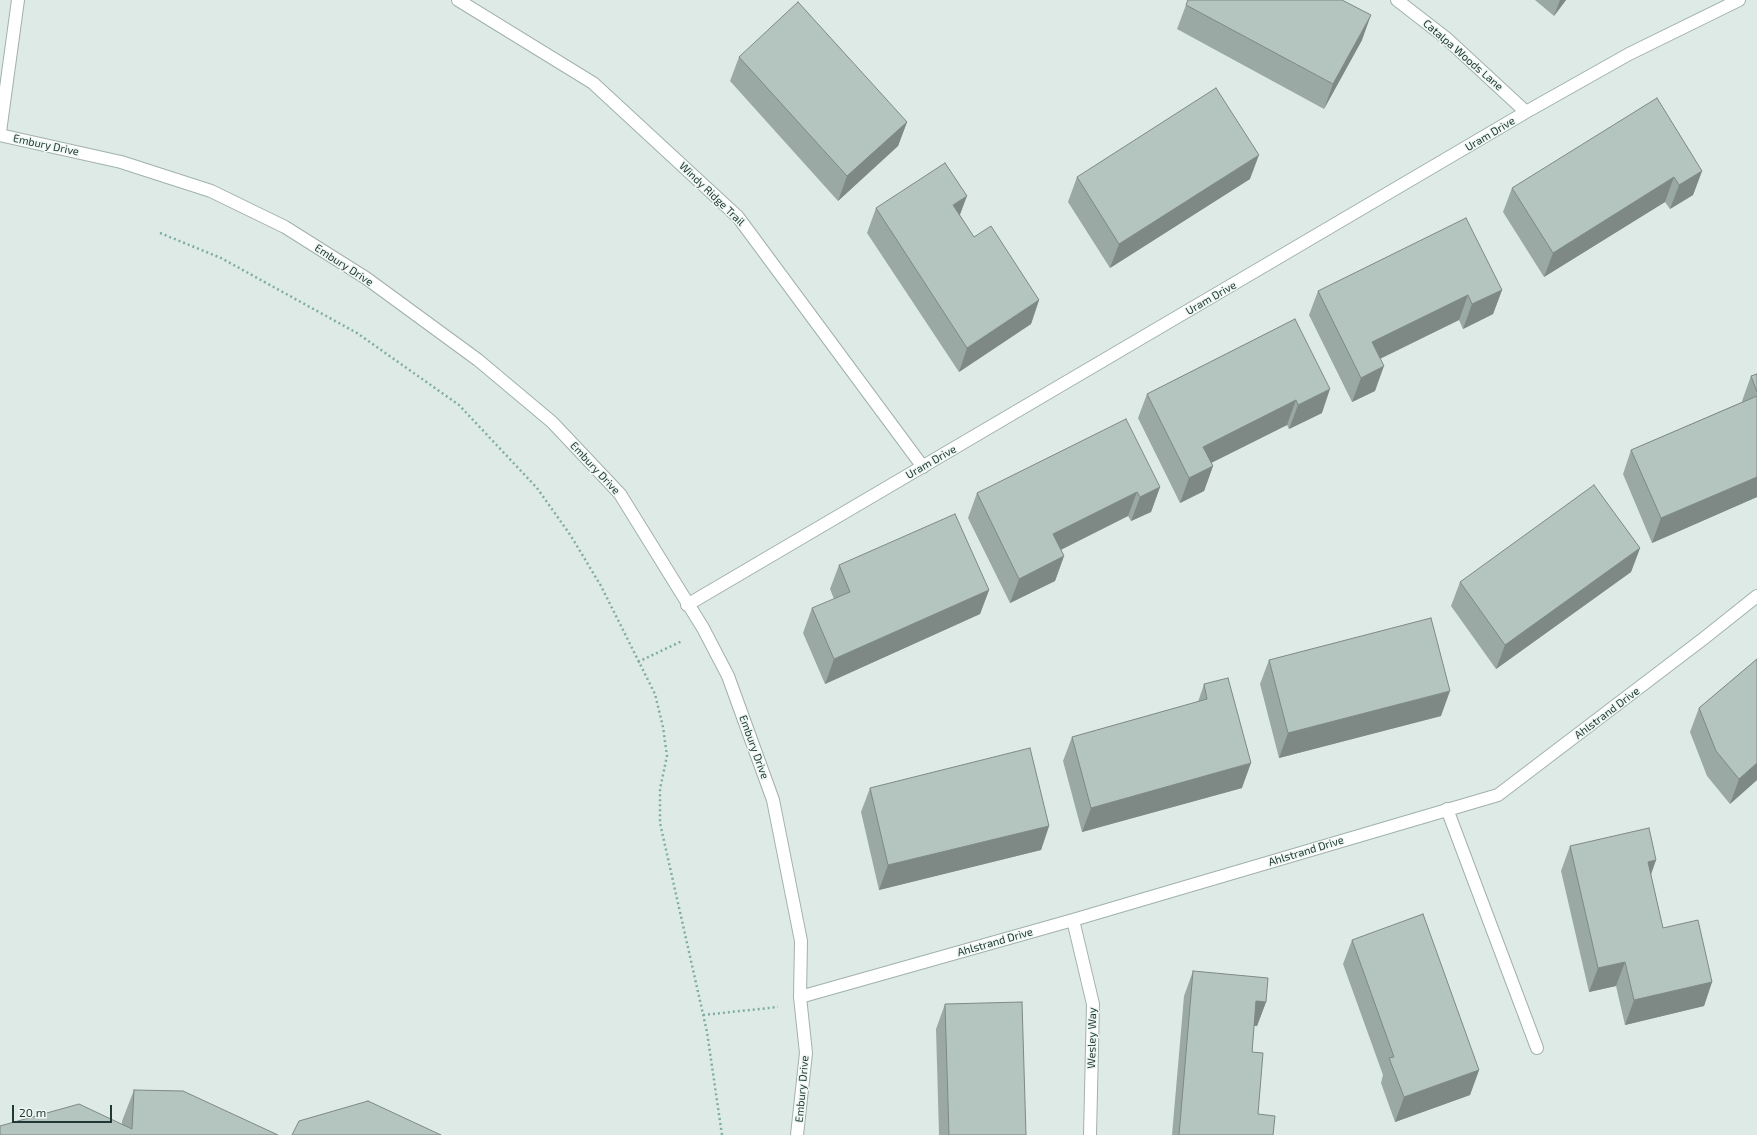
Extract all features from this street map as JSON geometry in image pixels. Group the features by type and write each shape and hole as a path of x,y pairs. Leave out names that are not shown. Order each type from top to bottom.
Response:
{"street":[{"path":"0,134 18,0"},
{"name":"Windy Ridge Trail","path":"458,0 593,83 738,217 923,467"},
{"name":"Catalpa Woods Lane","path":"1397,0 1446,38 1526,112"},
{"name":"Uram Drive","path":"687,605 1526,112 1629,54 1739,0"},
{"name":"Embury Drive","path":"0,134 121,162 211,191 285,226 366,278 478,360 552,422 620,494 687,605 703,628 728,676 773,800 801,941 800,997 806,1053 798,1135"},
{"name":"Ahlstrand Drive","path":"800,997 1073,920 1446,809 1498,795 1757,596"},
{"path":"1446,809 1537,1048"},
{"name":"Wesley Way","path":"1073,920 1093,1004 1090,1135"}],"path":[{"path":"160,233 221,258 357,333 459,405 536,488 571,536 602,586 654,694 663,727 667,756 660,789 660,823 703,1015 722,1135"},
{"path":"638,662 682,641 703,628"},
{"path":"703,1015 776,1008 800,997"}],"building":[{"path":"1188,0 1342,0 1371,15 1333,84 1186,5"},
{"path":"798,2 907,122 847,176 739,57"},
{"path":"1216,88 1259,155 1119,244 1077,177"},
{"path":"1657,98 1702,171 1679,185 1674,177 1553,253 1512,188"},
{"path":"945,163 967,196 953,205 974,237 991,226 1039,300 967,348 876,208"},
{"path":"1466,218 1502,290 1472,304 1468,295 1372,342 1384,366 1361,378 1318,291"},
{"path":"1295,319 1330,389 1298,405 1296,400 1203,447 1213,466 1189,478 1147,394"},
{"path":"1757,374 1757,392 1751,376"},
{"path":"1757,396 1757,477 1661,518 1631,450"},
{"path":"1126,419 1160,487 1140,497 1137,492 1053,534 1064,556 1019,579 977,493"},
{"path":"1594,485 1640,548 1505,645 1460,582"},
{"path":"955,514 989,590 834,659 812,608 850,592 839,565"},
{"path":"1431,618 1450,691 1288,733 1269,660"},
{"path":"1757,659 1757,763 1739,779 1716,751 1699,708"},
{"path":"1228,678 1251,763 1091,808 1072,737 1207,699 1204,684"},
{"path":"1030,748 1049,826 888,865 870,788"},
{"path":"1649,828 1656,860 1648,862 1663,928 1698,920 1712,982 1634,1000 1625,962 1598,968 1570,846"},
{"path":"1423,914 1479,1070 1404,1097 1389,1058 1394,1057 1352,940"},
{"path":"1193,971 1268,978 1266,1002 1256,1001 1252,1052 1263,1053 1258,1114 1275,1116 1273,1135 1179,1135"},
{"path":"1022,1002 1026,1135 949,1135 945,1004"},
{"path":"134,1090 183,1091 278,1135 0,1135 0,1126 79,1104 132,1129"},
{"path":"368,1101 441,1135 292,1135 299,1121"}]}
